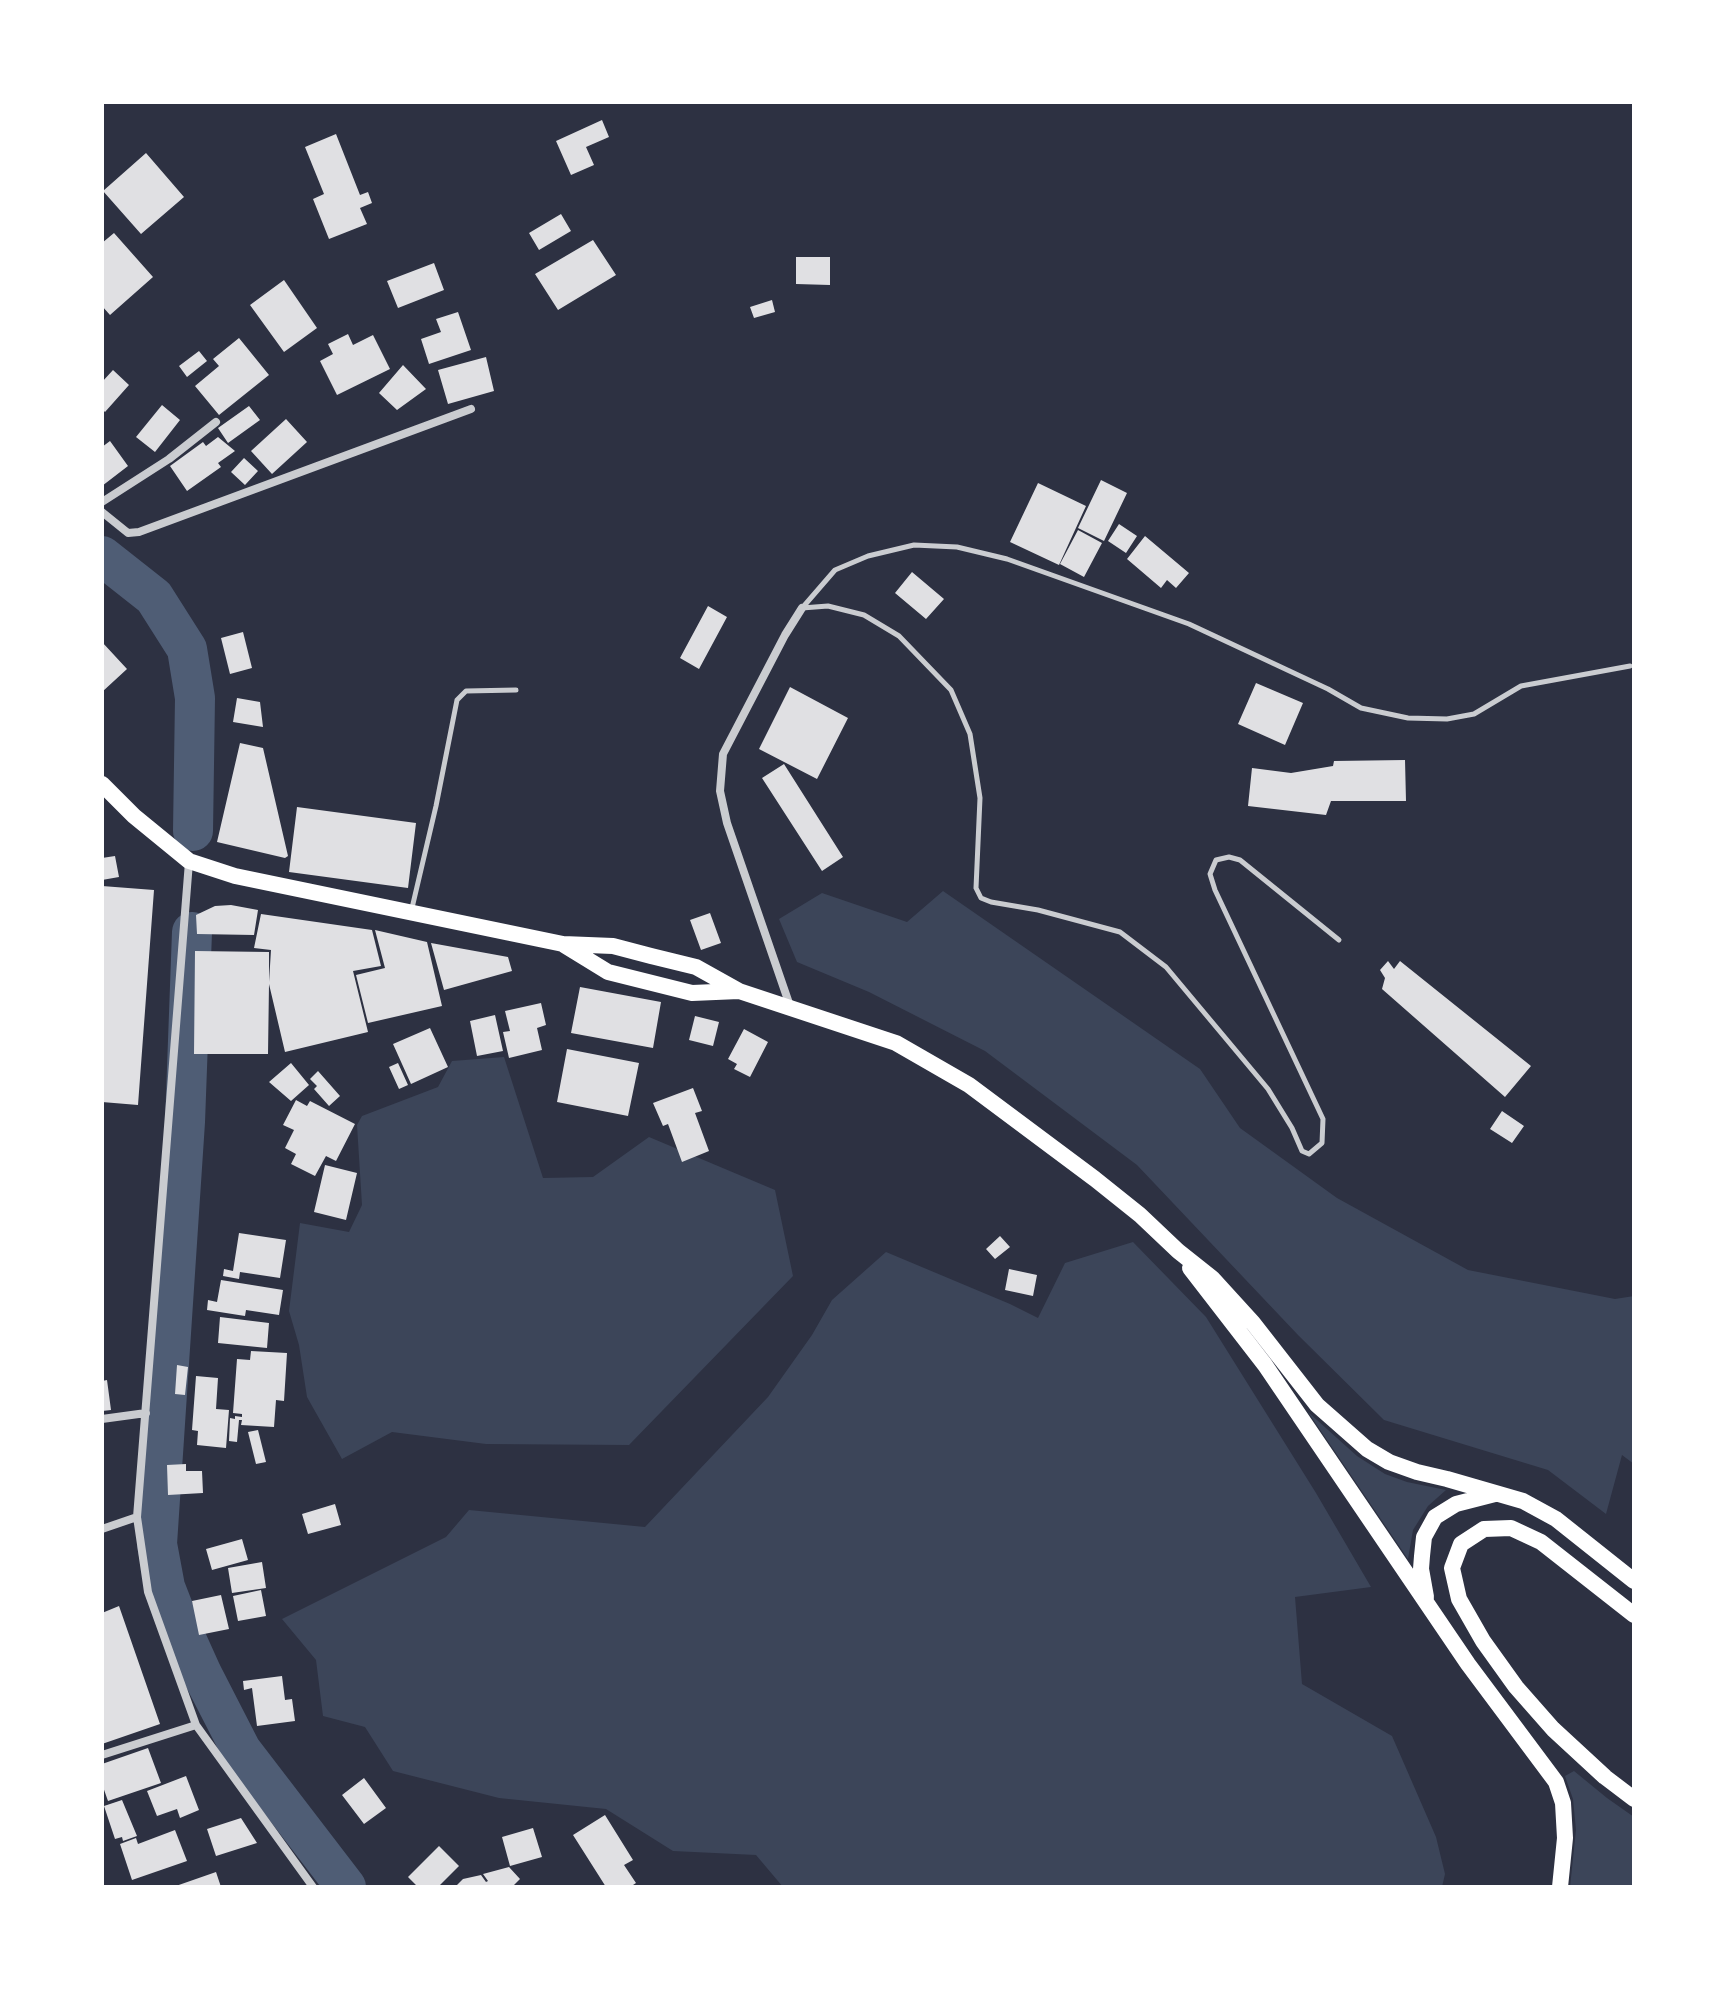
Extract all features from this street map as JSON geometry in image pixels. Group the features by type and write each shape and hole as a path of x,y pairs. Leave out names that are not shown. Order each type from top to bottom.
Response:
{"main road":[{"path":"102,784 134,816 189,861 235,876 411,913 563,944 613,946 681,963 696,967 739,991 896,1043 969,1085 1140,1215 1212,1278 1253,1323 1317,1405 1367,1449 1389,1462 1417,1472 1523,1501 1556,1519 1634,1581"},
{"path":"563,944 608,972 692,993 739,991"},
{"path":"1178,1251 1265,1365 1468,1664 1556,1782 1563,1803 1565,1838 1560,1887"},
{"path":"1428,1605 1421,1569 1422,1556 1424,1537 1435,1517 1456,1504 1497,1494"},
{"path":"1634,1615 1541,1542 1511,1528 1484,1529 1461,1544 1452,1568 1459,1599 1483,1641 1516,1687 1553,1729 1634,1799"}],"street":[{"path":"102,512 128,533 139,532 471,409"},
{"path":"102,502 169,459 216,422"},
{"path":"790,1007 727,823 720,791 723,754 802,608"},
{"path":"189,861 137,1517 148,1592 196,1725 313,1887"},
{"path":"102,1419 146,1413"},
{"path":"102,1529 137,1517"},
{"path":"102,1755 196,1725"}],"lane":[{"path":"802,608 835,570 868,556 914,545 957,547 1007,559 1189,624 1328,689 1361,708 1408,718 1447,719 1474,714 1521,686 1630,666"},
{"path":"802,608 828,606 864,615 899,636 951,690 970,734 980,798 976,888 981,898 1120,932 1166,967 1268,1089 1302,1151 1309,1154 1322,1143 1323,1119 1215,890 1210,874 1216,860 1229,857 1240,860 1339,940"},
{"path":"411,913 457,700 466,691 516,690"}],"shaded area":[{"path":"943,891 1200,1069 1240,1128 1337,1198 1468,1270 1615,1299 1634,1296 1634,1464 1622,1455 1606,1514 1548,1470 1384,1420 1298,1335 1137,1165 985,1051 869,992 797,962 779,919 822,893 907,922"},
{"path":"504,1057 543,1178 593,1177 649,1137 775,1190 793,1276 629,1445 486,1444 392,1432 342,1459 307,1397 299,1345 289,1311 300,1223 349,1232 362,1205 357,1125 362,1116 438,1087 452,1061"},
{"path":"1133,1242 1206,1317 1371,1587 1295,1597 1302,1684 1392,1736 1436,1837 1445,1874 1442,1887 783,1887 756,1855 673,1851 606,1809 499,1798 393,1771 365,1727 323,1716 316,1660 282,1619 446,1537 469,1510 645,1527 768,1397 812,1335 832,1300 886,1252 1038,1318 1065,1263"},
{"path":"1308,1412 1357,1456 1385,1474 1446,1490 1428,1506 1413,1530 1408,1559"},
{"path":"1574,1771 1634,1817 1634,1887 1570,1887 1576,1830 1573,1799 1565,1776"}],"building":[{"path":"602,120 609,137 586,147 594,165 571,175 556,141"},
{"path":"336,134 360,195 368,192 372,203 360,208 367,224 329,239 313,199 324,194 305,147"},
{"path":"146,153 184,197 141,234 103,191"},
{"path":"561,214 571,231 539,250 529,233"},
{"path":"114,233 153,277 110,315 102,306 102,243"},
{"path":"593,240 616,275 558,310 535,274"},
{"path":"796,257 830,257 830,285 796,284"},
{"path":"434,263 444,290 398,308 387,281"},
{"path":"284,280 317,328 284,352 250,305"},
{"path":"772,300 775,312 754,318 750,307"},
{"path":"458,312 471,350 429,364 421,339 441,332 436,319"},
{"path":"348,334 353,345 373,335 390,369 337,395 320,361 333,354 328,344"},
{"path":"239,338 269,375 219,415 195,386 219,366 213,359"},
{"path":"199,351 207,361 187,377 179,366"},
{"path":"486,357 494,391 448,404 438,370"},
{"path":"403,365 426,389 397,410 379,393"},
{"path":"113,370 129,385 105,412 102,409 102,382"},
{"path":"162,405 180,420 155,452 136,437"},
{"path":"249,406 260,420 228,443 218,428"},
{"path":"286,419 307,442 272,474 251,451"},
{"path":"218,437 235,451 218,463 221,467 187,491 170,466 203,442 206,446"},
{"path":"110,441 128,466 102,486 102,447"},
{"path":"244,458 258,471 245,485 231,472"},
{"path":"1101,480 1127,493 1104,541 1078,528"},
{"path":"1038,483 1086,506 1059,565 1010,542"},
{"path":"1119,524 1137,536 1126,553 1108,541"},
{"path":"1078,530 1102,543 1084,577 1060,564"},
{"path":"1145,536 1189,573 1176,588 1167,580 1161,588 1127,559"},
{"path":"912,572 944,599 926,619 895,593"},
{"path":"708,606 727,617 699,669 680,658"},
{"path":"243,632 252,668 230,674 221,638"},
{"path":"102,642 127,669 102,692"},
{"path":"1256,683 1303,703 1285,745 1238,724"},
{"path":"790,687 848,718 817,779 759,749"},
{"path":"237,698 260,702 263,727 233,722"},
{"path":"240,743 263,748 288,856 285,858 217,842"},
{"path":"1405,760 1406,801 1331,801 1326,815 1248,806 1252,768 1291,773 1333,766 1334,761"},
{"path":"784,764 843,857 822,871 762,778"},
{"path":"297,807 416,823 408,888 289,872"},
{"path":"115,856 119,877 102,880 102,858"},
{"path":"102,886 154,890 138,1105 102,1102"},
{"path":"231,905 258,910 254,935 197,934 196,915 215,906"},
{"path":"710,913 721,943 701,950 690,920"},
{"path":"261,914 372,930 381,966 353,971 368,1032 285,1052 269,984 268,1054 194,1054 195,951 269,952 269,982 271,950 254,948"},
{"path":"375,930 427,942 442,1006 368,1023 356,975 385,968"},
{"path":"431,943 508,957 512,971 444,990"},
{"path":"1388,961 1394,969 1400,961 1531,1066 1505,1097 1382,989 1385,978 1380,970"},
{"path":"580,987 661,1002 653,1048 571,1033"},
{"path":"541,1003 546,1025 537,1028 542,1050 509,1058 503,1032 510,1031 505,1011"},
{"path":"495,1015 503,1051 477,1056 470,1021"},
{"path":"695,1016 719,1022 713,1046 689,1040"},
{"path":"430,1028 448,1067 411,1084 393,1044"},
{"path":"744,1029 768,1042 750,1077 734,1069 737,1064 728,1059"},
{"path":"567,1049 639,1063 628,1116 557,1102"},
{"path":"291,1063 309,1085 291,1101 269,1082"},
{"path":"398,1063 408,1085 399,1089 389,1067"},
{"path":"318,1071 340,1096 329,1106 314,1089 317,1086 310,1079"},
{"path":"693,1088 702,1111 695,1113 709,1151 682,1162 668,1124 663,1126 653,1103"},
{"path":"296,1100 307,1106 310,1101 355,1124 336,1161 326,1156 315,1176 291,1164 296,1154 285,1148 294,1130 283,1125"},
{"path":"1502,1111 1524,1126 1512,1143 1490,1129"},
{"path":"325,1165 357,1173 346,1220 314,1212"},
{"path":"239,1233 286,1240 280,1278 240,1272 239,1279 223,1276 224,1269 233,1271"},
{"path":"1000,1236 1010,1247 995,1259 986,1249"},
{"path":"1009,1269 1037,1275 1033,1296 1005,1290"},
{"path":"221,1280 283,1290 279,1315 246,1310 245,1316 207,1310 208,1300 217,1302"},
{"path":"220,1317 269,1323 267,1348 218,1343"},
{"path":"251,1351 287,1353 284,1401 276,1400 274,1427 241,1425 242,1420 239,1420 237,1442 229,1441 230,1418 242,1417 242,1414 233,1413 237,1359 250,1360"},
{"path":"177,1365 188,1367 185,1395 175,1394"},
{"path":"196,1376 218,1378 216,1409 229,1410 226,1448 197,1445 198,1431 192,1430"},
{"path":"107,1380 111,1410 102,1411 102,1381"},
{"path":"258,1430 266,1462 256,1464 248,1432"},
{"path":"186,1464 186,1471 202,1471 203,1493 168,1495 167,1465"},
{"path":"335,1504 341,1525 308,1534 302,1514"},
{"path":"242,1539 248,1560 212,1570 206,1549"},
{"path":"262,1562 266,1588 232,1593 228,1568"},
{"path":"261,1590 266,1616 238,1621 233,1596"},
{"path":"221,1595 229,1629 199,1635 192,1601"},
{"path":"119,1606 160,1724 102,1744 102,1613"},
{"path":"282,1676 285,1700 292,1699 295,1721 257,1726 252,1688 244,1690 243,1681"},
{"path":"148,1748 161,1783 108,1801 102,1784 102,1764"},
{"path":"186,1776 199,1810 180,1818 177,1809 157,1816 147,1791"},
{"path":"364,1778 386,1808 364,1824 342,1795"},
{"path":"122,1800 137,1836 123,1841 122,1837 115,1839 104,1806"},
{"path":"605,1815 633,1860 624,1865 636,1883 630,1887 606,1887 573,1835"},
{"path":"241,1818 257,1843 216,1856 207,1829"},
{"path":"533,1828 542,1857 510,1866 502,1837"},
{"path":"175,1830 187,1861 132,1880 120,1844 136,1838 138,1844"},
{"path":"439,1846 459,1866 438,1887 418,1887 408,1877"},
{"path":"509,1867 520,1879 512,1887 455,1887 463,1879 481,1875 486,1882 483,1874"},
{"path":"216,1872 221,1887 173,1887"}],"waterway":[{"path":"102,556 154,597 187,649 195,698 193,831"},
{"path":"192,932 185,1122 157,1544 165,1587 179,1623 241,1750 346,1887"}]}
